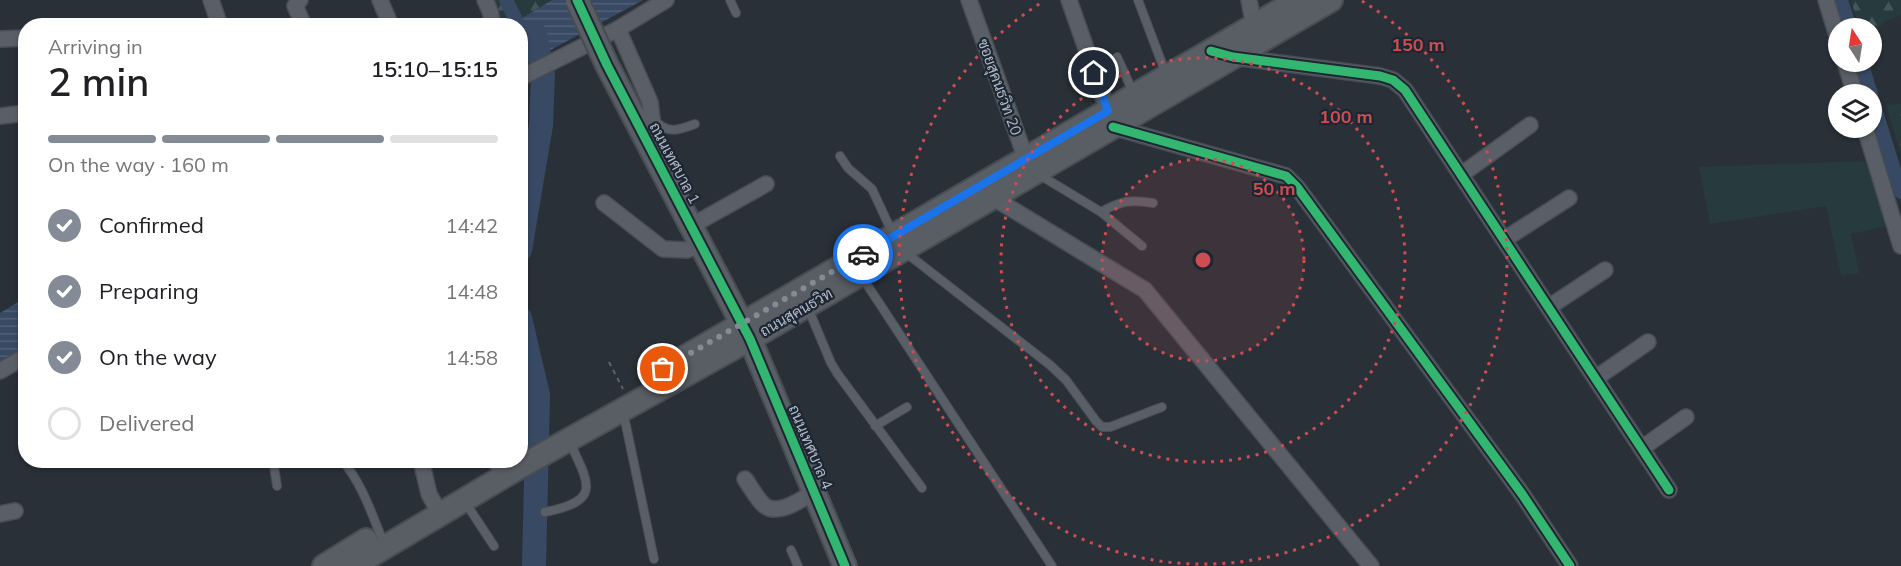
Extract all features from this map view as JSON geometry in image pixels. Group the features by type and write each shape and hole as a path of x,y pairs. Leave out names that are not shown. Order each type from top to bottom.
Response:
{"main road":[{"name":"ถนนเทศบาล 1","path":"577,0 607,65 746,332"},
{"name":"ถนนสุคนธวิท","path":"1110,119 1134,95 1298,0"},
{"name":"ถนนสุคนธวิท","path":"528,452 558,440 626,402 1110,119 1233,57 1331,0"},
{"name":"ถนนสุคนธวิท","path":"804,298 860,274 898,243 992,197 1031,165"},
{"name":"ถนนเทศบาล 4","path":"746,332 845,566"},
{"name":"ถนนสุคนธวิท","path":"324,566 382,540 496,468"},
{"name":"ถนนสุคนธวิท","path":"436,508 464,500 499,468"},
{"name":"ถนนสุคนธวิท","path":"353,566 382,540"}],"street":[{"path":"211,0 217,18"},
{"path":"300,0 295,6 300,18"},
{"path":"380,0 388,18"},
{"path":"485,0 492,18"},
{"path":"528,75 618,29 666,0"},
{"name":"ซอยสุคนธวิท 20","path":"969,0 1031,165"},
{"path":"1069,0 1110,119 1286,176 1297,187 1521,494 1570,566"},
{"path":"1249,0 1254,26"},
{"path":"1826,0 1832,18"},
{"path":"618,29 646,90 652,118 652,151"},
{"path":"0,39 18,38"},
{"path":"1211,51 1233,57 1380,76 1393,80 1405,90 1669,490"},
{"path":"0,116 18,114"},
{"path":"1462,174 1530,126"},
{"path":"1868,138 1901,246"},
{"path":"604,203 663,249 687,250 696,236 766,184"},
{"path":"992,197 1145,290 1371,566"},
{"path":"1505,239 1569,198"},
{"path":"1549,307 1605,270"},
{"path":"1596,378 1648,342"},
{"path":"0,371 18,362"},
{"path":"1642,448 1686,417"},
{"path":"424,468 436,508"},
{"path":"746,479 762,504 768,508 777,509 792,504 814,492"}],"lane":[{"path":"730,0 736,13"},
{"path":"1138,0 1167,76"},
{"path":"1118,57 1134,95"},
{"path":"652,118 661,127 669,130 682,129 695,124"},
{"path":"840,156 848,168 872,189 898,243 1050,365 1066,381 1102,427 1110,427 1162,407"},
{"path":"1031,165 1101,212 1142,246"},
{"path":"1101,212 1124,201 1153,203"},
{"path":"860,274 1052,566"},
{"path":"804,298 831,363 922,488"},
{"path":"626,402 654,560"},
{"path":"875,426 907,407"},
{"path":"545,512 568,507 579,500 587,488 585,475 558,440"},
{"path":"274,468 277,486"},
{"path":"348,468 382,540"},
{"path":"464,500 494,546"},
{"path":"791,550 798,566"}],"path":[{"path":"609,362 626,402"}],"green space":[{"path":"482,0 552,0 522,18 491,18"},
{"path":"1851,0 1901,0 1901,15 1882,25 1882,18 1856,18"},
{"path":"1901,104 1901,154 1886,105"},
{"path":"1865,161 1887,226 1851,234 1859,273 1841,275 1826,206 1710,224 1699,167"}],"water":[{"path":"552,0 643,0 528,62 528,18 522,18"},
{"path":"18,302 18,351 0,361 0,313"}],"waterway":[{"path":"506,0 515,18"},
{"path":"1841,0 1847,18"},
{"path":"528,202 541,125 543,75 535,34"},
{"path":"1864,72 1868,84"},
{"path":"1882,131 1901,192"},
{"path":"528,352 538,395 534,566"}],"cycle path":[{"path":"577,0 607,65 750,339 845,566"},
{"path":"1211,51 1233,57 1380,76 1393,80 1405,90 1669,490"},
{"path":"1113,127 1286,176 1297,187 1522,494 1570,566"}],"way so far":[{"path":"663,369 863,254"}],"route":[{"path":"863,254 1108,111 1094,73"}]}
